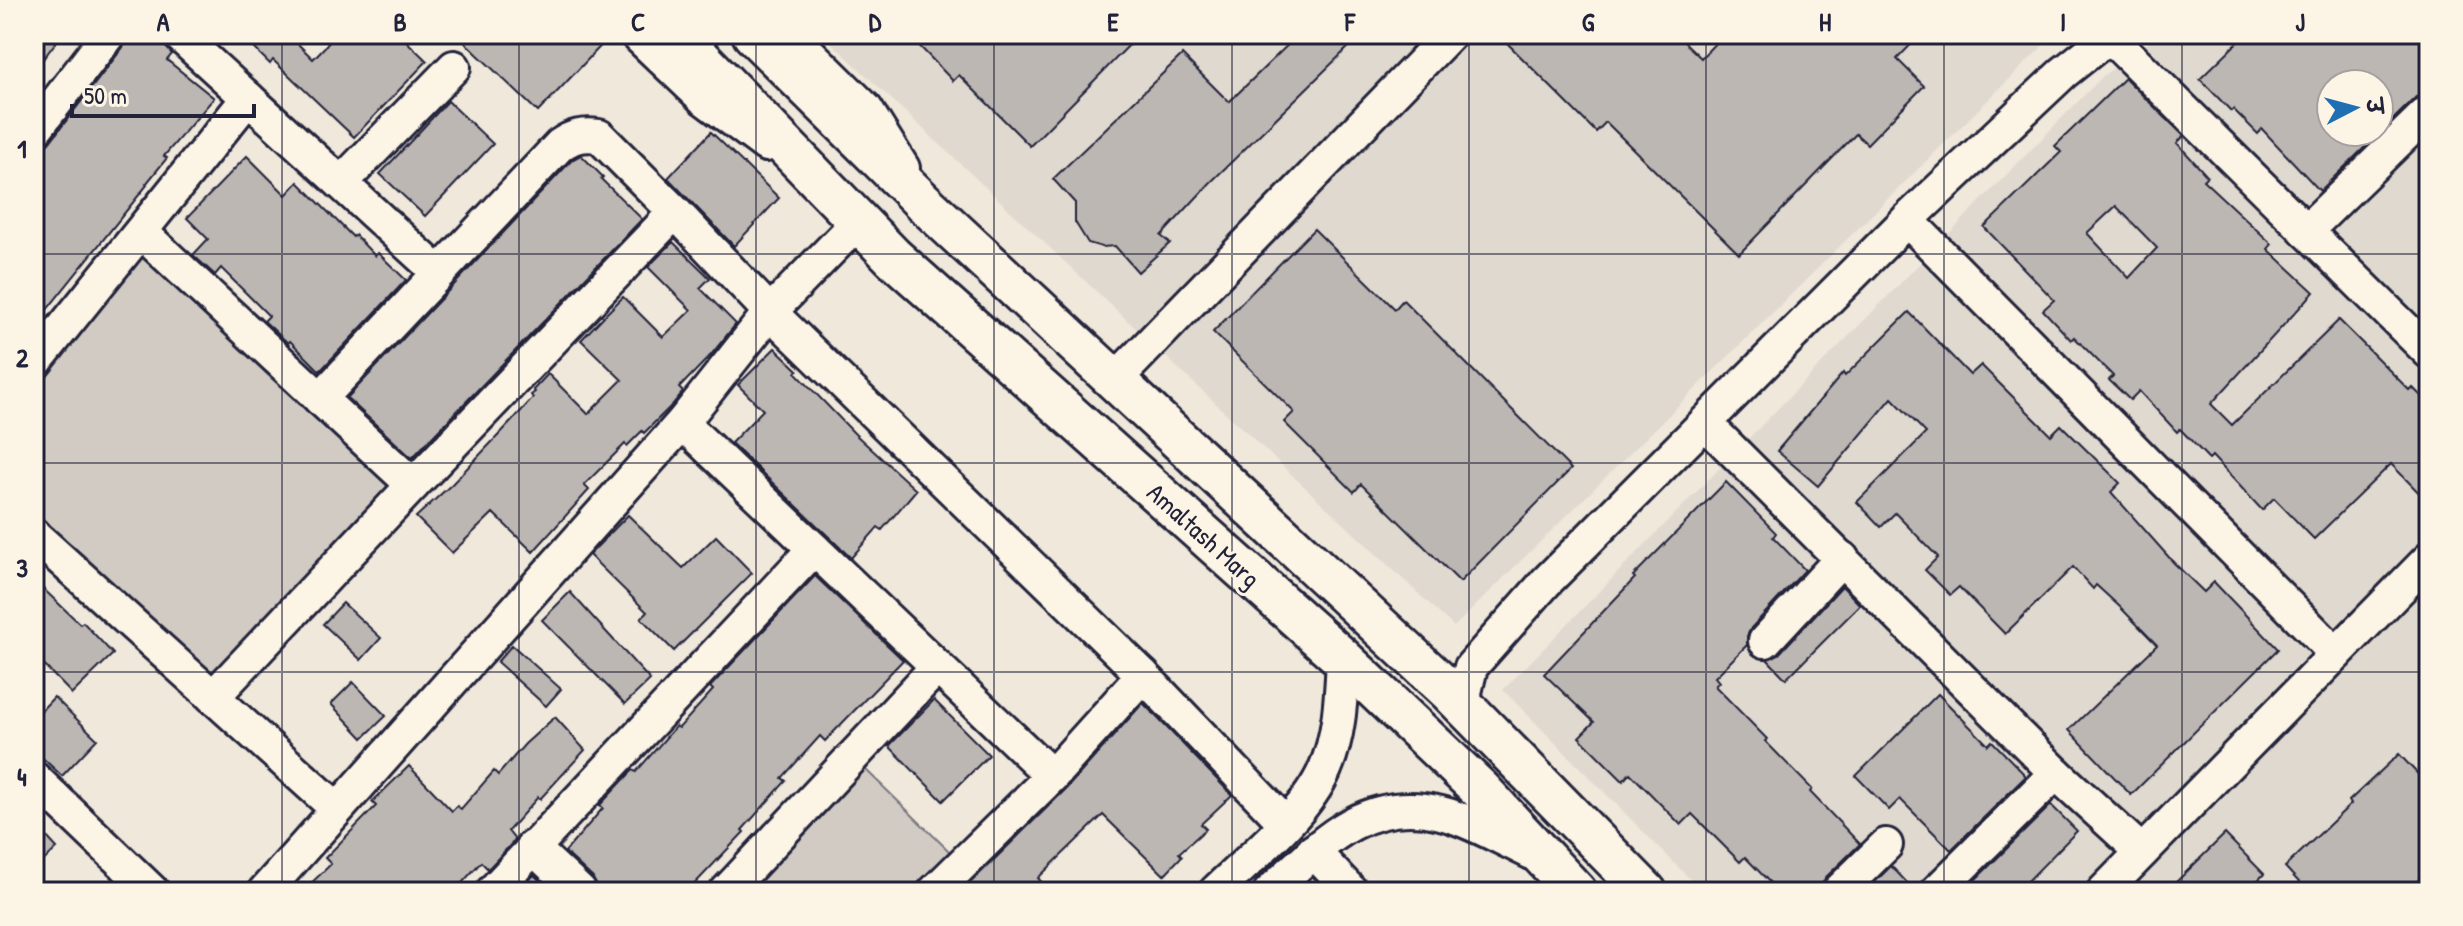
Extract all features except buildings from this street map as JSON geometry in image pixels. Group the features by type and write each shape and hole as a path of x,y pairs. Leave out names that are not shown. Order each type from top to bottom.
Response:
{"main road":[{"name":"Amaltash Marg","path":"677,34 893,257 1343,659 1480,789 1576,892"},
{"name":"Amaltash Marg","path":"753,34 923,202 1432,675 1646,892"}],"street":[{"path":"34,131 109,34"},
{"path":"178,34 438,272"},
{"path":"636,34 703,98 823,187"},
{"path":"790,34 866,109 923,202"},
{"path":"1462,705 1471,667 1546,582 1907,220 2063,73 2111,35 2429,352"},
{"path":"1115,380 1441,37"},
{"path":"341,183 454,67"},
{"path":"34,364 248,98"},
{"path":"2306,231 2429,111"},
{"path":"320,399 560,145 571,137 584,134 599,136 770,312 1143,675 1285,823"},
{"path":"213,697 675,212"},
{"path":"1907,220 2336,654"},
{"path":"264,892 682,423 770,312 858,222"},
{"path":"141,232 413,485"},
{"path":"682,423 1052,776"},
{"path":"1705,423 2056,773 2142,852"},
{"path":"34,535 337,809"},
{"path":"492,892 814,549"},
{"path":"1765,641 1842,558"},
{"path":"2103,892 2429,559"},
{"path":"1215,892 1309,798 1326,767 1340,714 1343,659"},
{"path":"726,892 937,667"},
{"path":"1432,675 1471,667"},
{"path":"934,892 1052,776 1143,675"},
{"path":"1936,892 2056,773"},
{"path":"34,778 153,892"},
{"path":"1270,892 1342,828 1361,818 1394,811 1422,810 1443,814 1542,858"},
{"path":"1838,892 1886,845"},
{"path":"532,847 580,892"},
{"path":"1313,851 1352,892"}],"shaded area":[{"path":"822,34 2055,34 1454,627"},
{"path":"2160,34 2429,34 2429,892 1703,892 1503,690 2104,75"},
{"path":"141,247 396,484 213,682 34,517 34,379"},
{"path":"861,765 950,852 912,892 739,892"}]}
